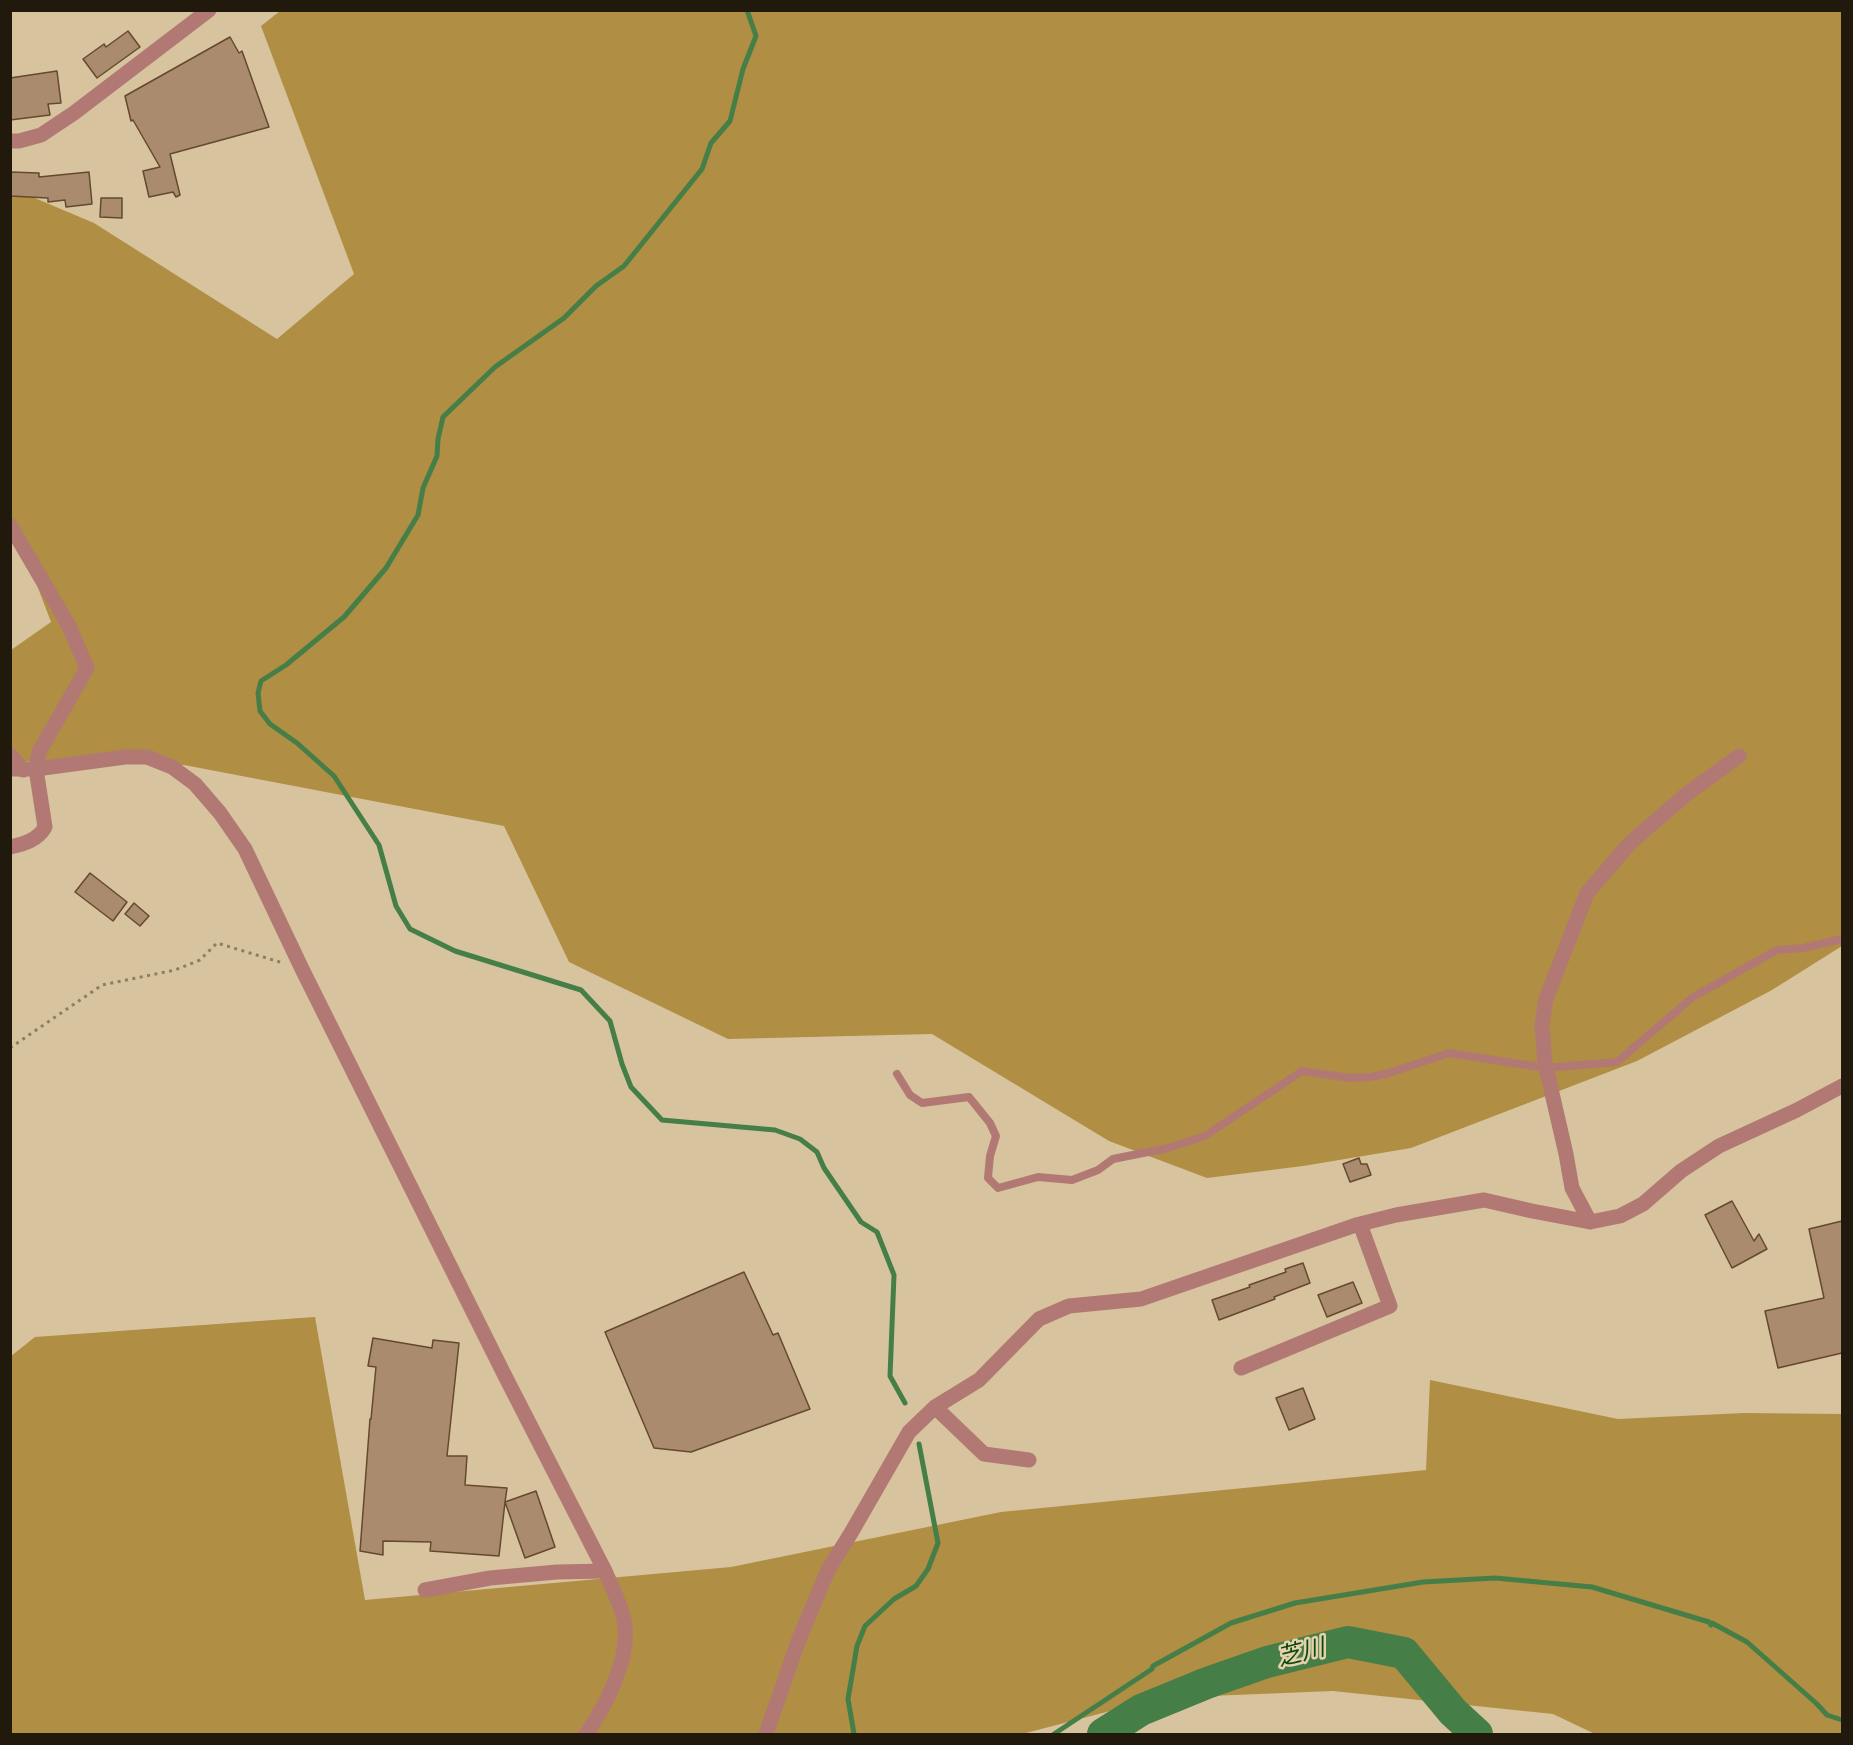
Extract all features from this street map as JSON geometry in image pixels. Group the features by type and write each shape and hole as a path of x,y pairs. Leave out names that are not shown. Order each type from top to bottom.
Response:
{"street":[{"path":"10,141 41,135 209,10"},
{"path":"10,525 69,626 87,668 39,752 23,769"},
{"path":"10,755 23,769 45,827 40,835 10,847"},
{"path":"1590,1222 1572,1188 1546,1068 1542,1026 1546,999 1587,893 1630,842 1688,793 1739,756"},
{"path":"23,769 125,757 147,757 172,767 195,784 220,813 245,849 302,969 605,1572 625,1624 624,1649 602,1712 586,1734"},
{"path":"766,1734 799,1640 828,1570 909,1432 935,1407 979,1380 1039,1319 1069,1306 1142,1299 1360,1224 1395,1215 1484,1200 1532,1212 1590,1222 1620,1216 1643,1204 1681,1171 1719,1146 1797,1110 1842,1086"},
{"path":"1241,1368 1390,1306 1360,1224"},
{"path":"935,1407 984,1454 1029,1460"},
{"path":"425,1590 490,1578 557,1572 605,1572"}],"lane":[{"path":"897,1074 910,1095 922,1103 969,1097 990,1123 996,1136 990,1156 988,1178 998,1188 1038,1177 1072,1180 1098,1170 1113,1159 1168,1148 1205,1136 1302,1071 1350,1078 1371,1077 1449,1053 1546,1068 1617,1062 1693,997 1778,950 1803,948 1842,939"}],"path":[{"path":"10,1048 102,985 175,970 200,960 217,943 302,969"}],"shaded area":[{"path":"280,11 1842,11 1842,946 1772,990 1637,1061 1411,1148 1303,1166 1207,1178 1109,1141 932,1034 728,1039 569,962 504,826 184,765 11,761 11,650 51,622 11,517 11,188 94,223 277,339 354,274 261,26"},
{"path":"315,1317 365,1600 731,1567 1001,1512 1426,1470 1430,1380 1618,1419 1744,1413 1842,1414 1842,1734 1595,1734 1553,1714 1333,1691 1160,1698 1022,1734 11,1734 11,1356 35,1337"}],"building":[{"path":"128,31 140,47 97,78 83,59 104,44 106,47"},
{"path":"230,37 239,53 242,51 269,127 170,154 180,195 176,197 173,192 149,197 143,171 160,167 133,120 131,121 125,96"},
{"path":"57,71 61,103 48,104 50,115 10,120 10,78"},
{"path":"10,172 39,173 39,177 89,172 92,204 66,207 65,200 48,202 48,198 10,196"},
{"path":"101,198 122,198 122,218 100,217"},
{"path":"90,873 127,902 113,921 75,892"},
{"path":"134,903 149,916 140,926 125,914"},
{"path":"1359,1158 1361,1164 1367,1164 1371,1175 1350,1182 1343,1164"},
{"path":"1732,1201 1754,1241 1759,1234 1767,1249 1732,1268 1705,1215"},
{"path":"1842,1221 1842,1353 1778,1368 1765,1311 1824,1298 1809,1229"},
{"path":"1303,1263 1310,1283 1219,1320 1212,1300 1250,1287 1249,1285 1286,1272 1285,1269"},
{"path":"744,1272 773,1335 778,1333 810,1409 691,1452 654,1448 605,1332"},
{"path":"1353,1282 1362,1303 1327,1317 1318,1295"},
{"path":"373,1338 432,1348 433,1340 459,1343 447,1456 467,1456 465,1485 507,1488 499,1556 430,1551 431,1542 383,1541 383,1555 360,1551 376,1367 368,1366"},
{"path":"1303,1388 1315,1419 1289,1430 1276,1398"},
{"path":"536,1491 555,1547 525,1558 505,1502"}],"waterway":[{"path":"747,10 756,36 743,69 730,121 711,143 702,169 624,266 596,286 564,318 495,367 443,417 437,456 423,488 418,515 386,568 344,617 286,665 261,681 258,693 260,711 270,724 297,743 334,776 379,845 396,906 410,929 455,951 581,990 610,1021 631,1087 662,1120 775,1130 800,1139 817,1152 824,1168 861,1222 877,1232 894,1275 890,1376 905,1403"},
{"path":"854,1734 848,1699 857,1646 865,1626 894,1599 916,1586 928,1569 938,1543 919,1444"},
{"path":"1054,1734 1152,1669 1153,1666 1231,1623 1295,1603 1423,1582 1495,1578 1592,1587 1709,1622 1711,1625 1712,1623 1747,1642 1827,1715 1842,1720"},
{"name":"芝川","path":"1103,1734 1141,1710 1207,1683 1267,1662 1348,1642 1404,1653 1453,1712 1477,1734"}]}
